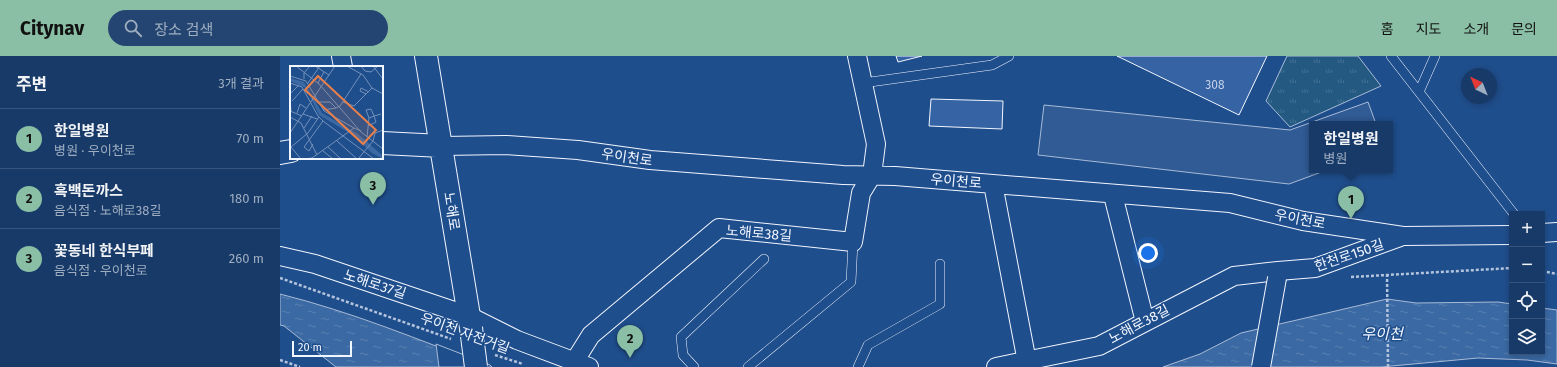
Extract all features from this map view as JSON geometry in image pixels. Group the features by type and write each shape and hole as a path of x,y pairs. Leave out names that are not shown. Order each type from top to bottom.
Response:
{"main road":[{"name":"노해로","path":"426,56 442,146 465,328 476,367"},
{"name":"우이천로","path":"383,143 442,146"},
{"path":"280,153 290,151"}],"street":[{"path":"341,56 344,66"},
{"path":"853,242 861,193 872,175 876,144 857,56"},
{"name":"우이천로","path":"442,146 506,145 578,150 650,160 872,175 1230,203 1303,221 1403,236 1509,235"},
{"name":"우이천로","path":"993,184 1027,362"},
{"path":"1113,195 1145,322"},
{"name":"노해로38길","path":"465,328 517,340 581,364 591,335 719,228 853,242"},
{"path":"1545,233 1557,232"},
{"name":"한천로150길","path":"1277,274 1316,268 1403,236"},
{"name":"노해로37길","path":"280,256 315,264 465,328"},
{"path":"1261,367 1277,274"},
{"name":"노해로38길","path":"996,367 1027,362 1099,346 1234,276 1277,274"}],"lane":[{"path":"863,83 992,65 1009,56"},
{"path":"1391,56 1512,211"},
{"path":"1419,92 1435,56"},
{"path":"748,367 851,282 853,242"},
{"path":"694,367 683,355 681,337 764,259"},
{"path":"858,367 868,345 940,304 940,264"}],"path":[{"path":"1545,272 1557,274"},
{"path":"1387,274 1388,367"},
{"name":"우이천 자전거길","path":"280,278 465,328"},
{"name":"우이천 자전거길","path":"493,354 530,367"},
{"path":"280,360 300,367"}],"green space":[{"path":"1287,56 1358,56 1381,86 1290,127 1266,101"}],"shaded area":[{"path":"1368,102 1375,121 1315,121"},
{"path":"1044,105 1290,130 1309,123 1309,173 1319,173 1289,184 1038,155"}],"water":[{"path":"280,294 360,318 490,367 336,367 284,326 280,325"},
{"name":"우이천","path":"1387,299 1416,303 1498,302 1509,304 1509,355 1545,355 1545,308 1557,310 1557,364 1527,360 1478,358 1381,367 1163,367 1200,354 1241,333"}],"pier":[{"path":"436,344 490,365 492,367 439,367"}],"building":[{"path":"896,56 922,56 898,62"},
{"path":"1117,56 1267,56 1239,115"},
{"path":"931,99 1003,101 1002,129 929,126"}],"place":[{"name":"꽃동네 한식부페","path":"373,205"},
{"name":"한일병원","path":"1351,219"},
{"name":"흑백돈까스","path":"630,358"}]}
